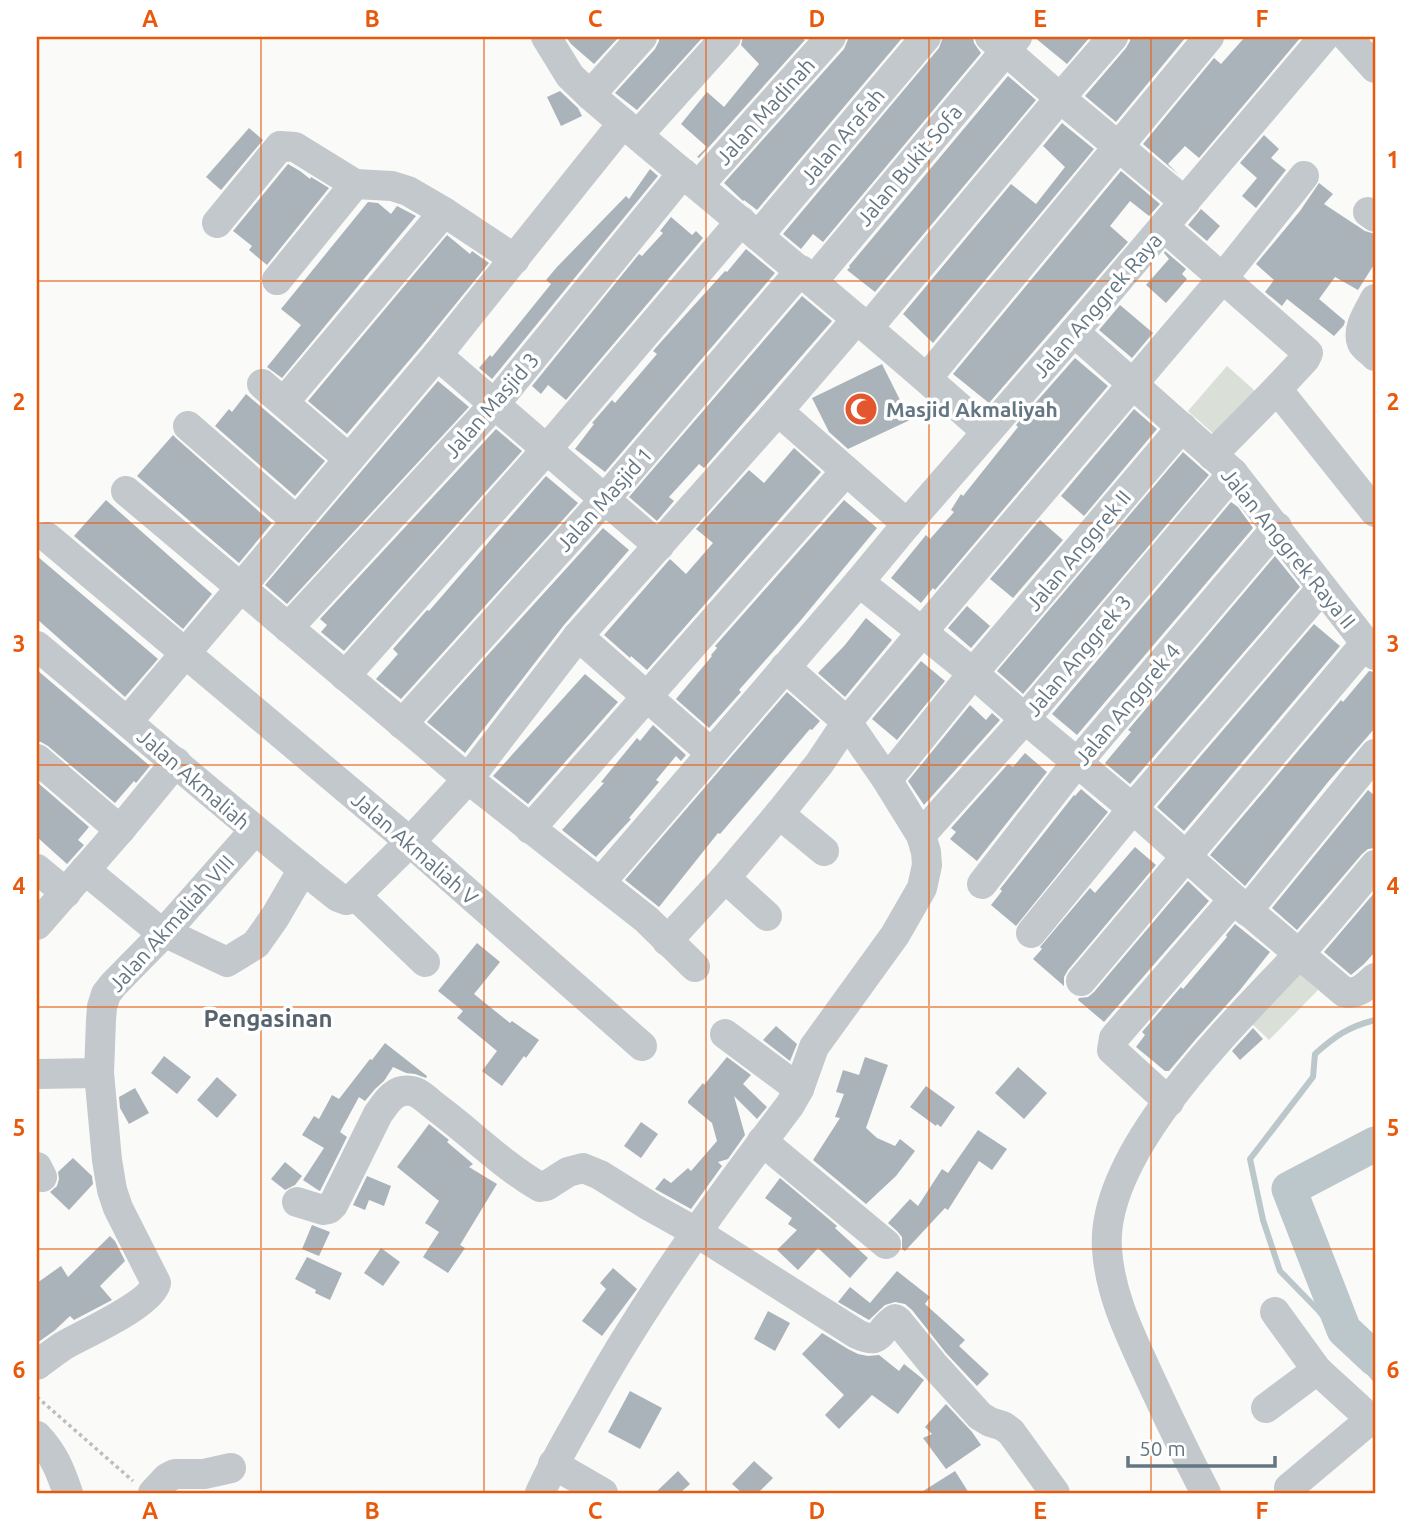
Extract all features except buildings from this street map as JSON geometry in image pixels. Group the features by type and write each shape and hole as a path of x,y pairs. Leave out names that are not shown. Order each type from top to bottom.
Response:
{"street":[{"path":"547,37 570,76 590,95 807,276 987,432"},
{"path":"590,95 642,37"},
{"path":"128,721 437,355 515,258 631,129 726,37"},
{"name":"Jalan Madinah","path":"691,179 831,37"},
{"name":"Jalan Arafah","path":"345,676 546,450 926,37"},
{"path":"425,962 356,896 468,779 578,636 778,411 862,324 1113,37"},
{"path":"927,378 1209,37"},
{"path":"1344,38 1375,68"},
{"name":"Jalan Anggrek Raya","path":"600,883 1164,227 1273,95 1344,38"},
{"path":"1004,41 1060,98 1185,202"},
{"name":"Jalan Bukit Sofa","path":"807,276 1004,41"},
{"path":"217,223 280,146 295,147 355,184 392,186 408,191 515,258"},
{"path":"667,941 779,814 847,722 1222,279 1304,176"},
{"name":"Jalan Masjid 3","path":"288,628 494,405 691,179"},
{"path":"277,280 355,184"},
{"path":"349,460 273,393 444,212"},
{"path":"1164,227 1222,279"},
{"name":"Jalan Masjid 1","path":"402,724 807,276"},
{"name":"Jalan Anggrek 3","path":"921,835 1025,719 1277,389 1308,353 1222,279"},
{"path":"1375,299 1361,332 1363,344 1375,356"},
{"name":"Jalan Anggrek Raya II","path":"1074,332 1222,464 1277,527 1370,649"},
{"path":"437,355 659,546"},
{"path":"1277,389 1375,512"},
{"path":"778,411 907,524"},
{"path":"188,426 297,521"},
{"name":"Jalan Anggrek II","path":"887,780 1182,427"},
{"path":"530,829 846,471"},
{"path":"126,491 468,779 646,919 695,967"},
{"name":"Jalan Anggrek 4","path":"982,884 1077,763 1277,527"},
{"name":"Jalan Akmaliah V","path":"47,537 410,842 642,1046"},
{"path":"859,582 974,674 1344,992 1359,992 1375,978"},
{"path":"1031,933 1322,588"},
{"path":"578,636 711,753"},
{"name":"Jalan Akmaliah","path":"37,646 254,831 338,897 346,900 356,896"},
{"path":"1081,981 1187,856 1370,649"},
{"path":"540,1493 553,1464 627,1334 696,1232 790,1105 820,1036 895,934 922,888 927,865 921,835 887,780 847,722 785,667"},
{"path":"1169,1102 1112,1049 1114,1038 1241,905 1375,754"},
{"path":"37,759 120,830"},
{"path":"37,925 176,762"},
{"path":"779,814 824,850"},
{"name":"Jalan Akmaliah VIII","path":"37,1365 62,1347 140,1302 154,1289 156,1283 118,1208 112,1190 99,1073 102,1007 113,985 254,831"},
{"path":"1206,1493 1123,1319 1110,1271 1107,1248 1107,1229 1111,1213 1130,1161 1169,1102 1219,1040 1299,954 1375,866"},
{"path":"37,869 66,893"},
{"path":"85,870 163,933 227,962 256,944 303,869"},
{"path":"724,878 768,916"},
{"path":"725,1034 799,1089"},
{"path":"37,1074 99,1073"},
{"path":"296,1202 323,1210 329,1209 387,1101 404,1090 413,1091 507,1164 540,1186 546,1186 568,1172 583,1168 600,1175 696,1232 868,1340 876,1338 895,1319 980,1416 1011,1432 1055,1493"},
{"path":"762,1141 886,1244"},
{"path":"1275,1312 1317,1370 1373,1421 1289,1488"},
{"path":"1266,1408 1317,1370"},
{"path":"37,1436 57,1462 68,1493"},
{"path":"553,1464 603,1493"},
{"path":"145,1489 175,1474 204,1474 232,1468"}],"path":[{"path":"37,1397 145,1489"}],"shaded area":[{"path":"1227,366 1255,391 1215,435 1188,411"},
{"path":"1297,970 1318,990 1269,1040 1249,1021"}],"waterway":[{"path":"1375,1020 1342,1033 1315,1054 1313,1077 1250,1159 1263,1220 1280,1271 1319,1311 1375,1379"},
{"path":"1375,1144 1289,1189 1344,1330 1375,1359"}],"place":[{"name":"Masjid Akmaliyah","path":"861,409"}],"district":[{"name":"Pengasinan","path":"268,1018"}]}
